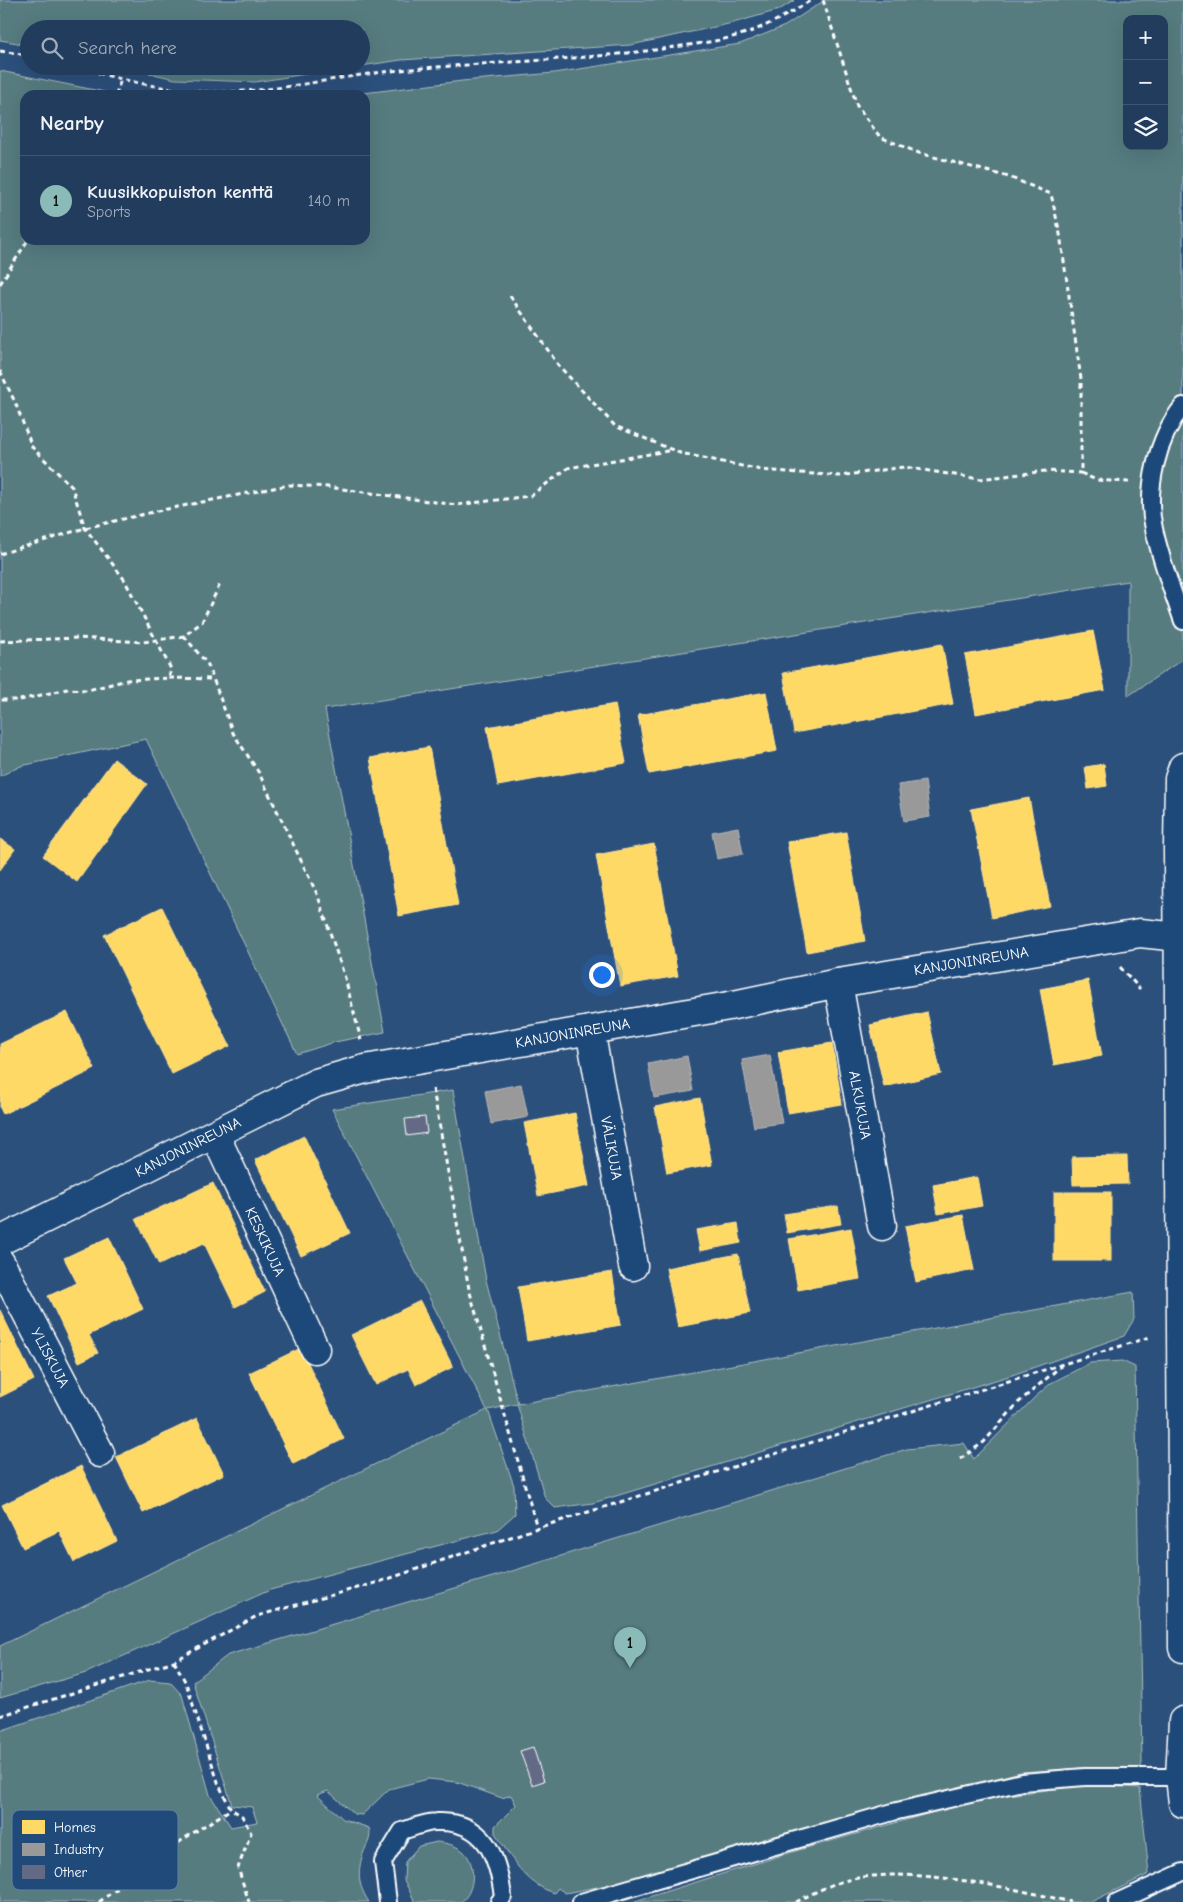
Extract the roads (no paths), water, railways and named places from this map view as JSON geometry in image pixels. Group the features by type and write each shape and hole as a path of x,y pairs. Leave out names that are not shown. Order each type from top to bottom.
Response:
{"street":[{"path":"1183,767 1179,779 1178,937 1183,1648"},
{"name":"KANJONINREUNA","path":"0,1241 316,1083 365,1069 729,1006 838,983 1140,934 1178,937"},
{"name":"ALKUKUJA","path":"838,983 882,1226"},
{"name":"VÄLIKUJA","path":"590,1030 633,1266"},
{"name":"KESKIKUJA","path":"215,1134 314,1349"},
{"name":"YLISKUJA","path":"0,1262 100,1453"},
{"path":"1182,1790 1183,1721"}],"lane":[{"path":"1183,406 1163,439 1152,483 1154,528 1183,621"},
{"path":"581,1902 893,1812 1022,1782 1085,1777 1182,1790"},
{"path":"388,1902 383,1862 392,1846 402,1831 436,1822 462,1825 485,1838 500,1872 506,1900"},
{"path":"1117,1902 1183,1872"}],"place":[{"name":"Kuusikkopuiston kenttä","path":"630,1668"}]}
